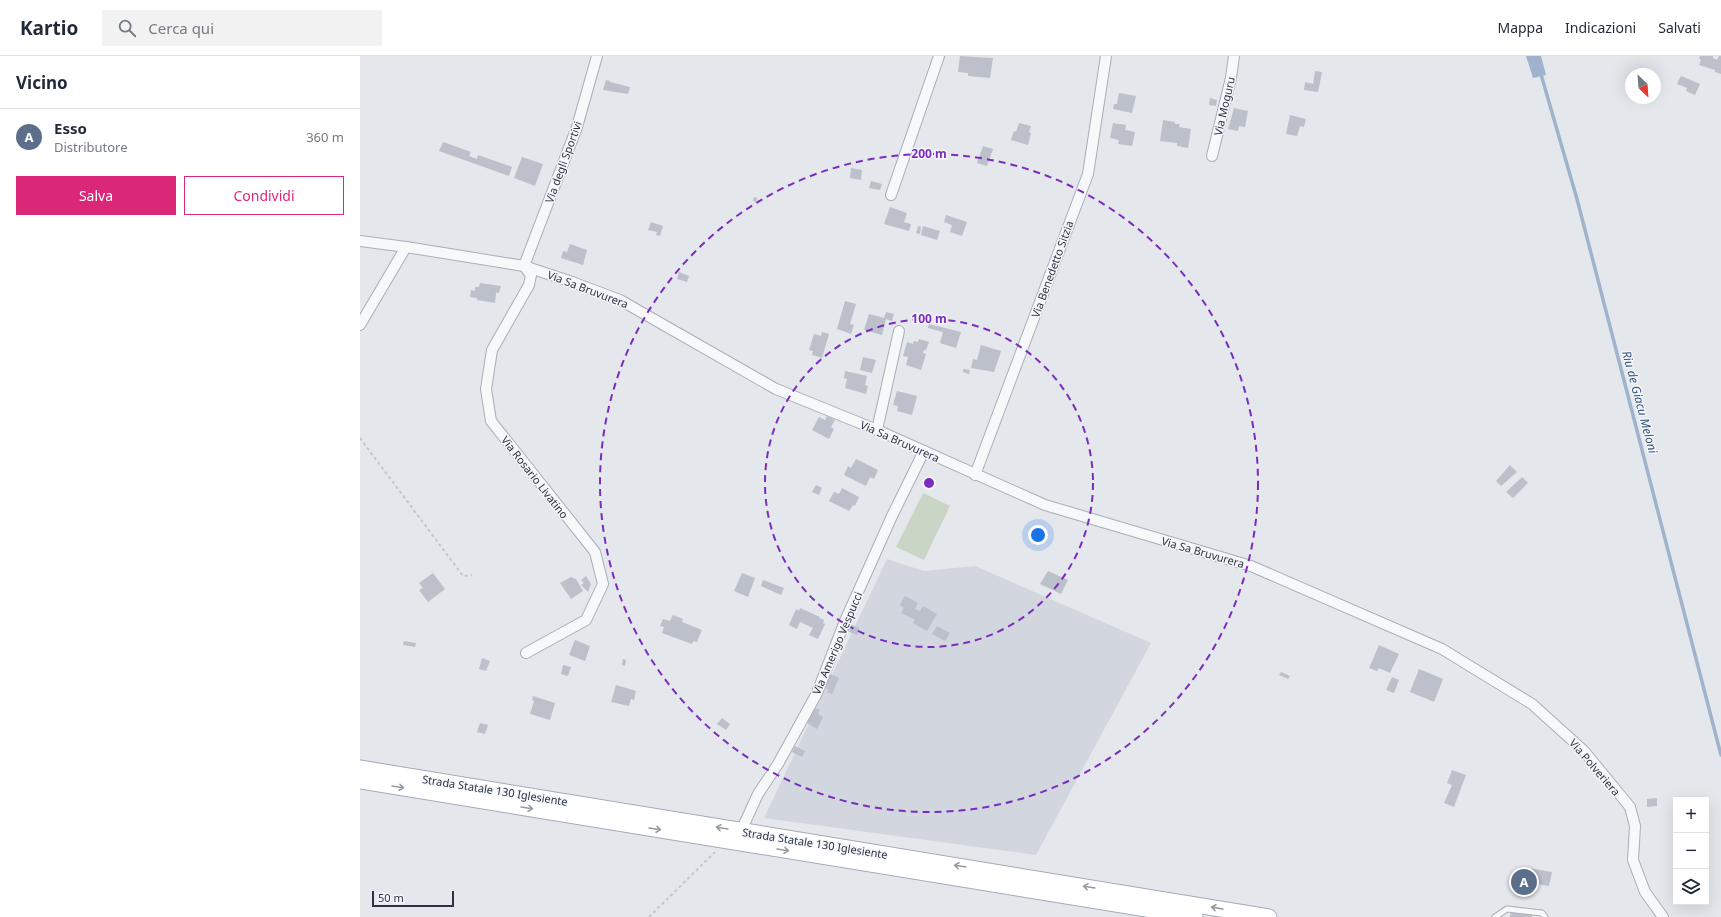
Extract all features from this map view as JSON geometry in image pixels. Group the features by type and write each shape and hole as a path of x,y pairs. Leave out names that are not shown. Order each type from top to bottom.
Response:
{"main road":[{"name":"Strada Statale 130 Iglesiente","path":"360,768 1269,917"},
{"name":"Strada Statale 130 Iglesiente","path":"360,780 1195,917"}],"street":[{"name":"Via degli Sportivi","path":"524,266 577,127 597,56"},
{"path":"891,195 939,56"},
{"name":"Via Benedetto Sitzia","path":"975,475 1088,174 1106,56"},
{"name":"Via Moguru","path":"1212,156 1231,78 1234,56"},
{"name":"Via Sa Bruvurera","path":"360,241 524,266 620,300 776,389 877,430 1045,505 1251,566 1442,649"},
{"path":"360,325 406,247"},
{"name":"Via Rosario Livatino","path":"524,266 531,275 529,285 492,350 486,389 490,421 594,552 603,584 586,620 526,653"},
{"path":"877,430 898,331"},
{"name":"Via Amerigo Vespucci","path":"741,831 758,794 778,764 817,693 846,621 889,523 924,451"},
{"name":"Via Polveriera","path":"1442,649 1532,704 1584,751 1630,807 1635,826 1633,860 1645,892 1663,917"}],"lane":[{"path":"1495,917 1507,909 1542,913 1545,917"}],"path":[{"path":"360,438 463,576 472,575"},
{"path":"649,917 714,855 720,840"}],"shaded area":[{"path":"887,559 924,571 975,566 1151,643 1036,855 764,818"}],"green space":[{"path":"923,493 950,506 924,560 896,547"}],"water":[{"path":"1526,56 1541,56 1546,75 1533,78"}],"building":[{"path":"960,56 993,58 990,78 968,76 968,73 958,72"},
{"path":"1700,56 1713,56 1713,58 1717,60 1719,56 1721,56 1721,74 1715,72 1715,70 1699,65 1701,60 1699,58"},
{"path":"1315,71 1322,72 1318,92 1304,90 1305,82 1313,84"},
{"path":"1681,76 1700,84 1695,95 1686,91 1687,88 1677,84"},
{"path":"606,80 630,87 628,94 603,90"},
{"path":"1119,93 1136,96 1132,113 1113,109 1114,104 1117,104"},
{"path":"1210,98 1217,100 1216,106 1209,105"},
{"path":"1234,108 1248,111 1245,127 1239,126 1238,131 1228,129"},
{"path":"1290,115 1306,119 1304,127 1300,126 1297,136 1286,134"},
{"path":"1163,120 1180,124 1179,127 1191,129 1188,148 1177,146 1177,143 1160,141"},
{"path":"1019,123 1031,126 1028,145 1011,140"},
{"path":"1113,123 1126,125 1125,130 1135,132 1132,146 1118,144 1119,140 1110,138"},
{"path":"443,142 471,152 469,156 477,159 478,155 512,167 509,176 439,151"},
{"path":"983,146 993,149 987,166 977,163"},
{"path":"522,157 543,164 535,186 514,178"},
{"path":"851,168 862,170 861,180 850,178"},
{"path":"871,181 882,184 880,190 869,188"},
{"path":"754,197 757,198 756,202 753,201"},
{"path":"890,207 907,213 904,222 911,224 909,231 884,224"},
{"path":"946,215 967,222 962,236 950,232 952,225 944,222"},
{"path":"651,222 663,226 660,236 656,235 657,232 648,230"},
{"path":"918,226 921,227 920,234 916,233"},
{"path":"923,226 940,231 937,240 921,235"},
{"path":"570,244 587,250 583,265 561,258 563,251 567,252"},
{"path":"679,272 689,276 687,282 677,279"},
{"path":"480,283 501,286 499,293 496,293 495,303 477,300 477,298 470,297 471,290 475,291 475,287 479,287"},
{"path":"845,301 856,304 850,324 854,325 851,334 837,329"},
{"path":"886,312 894,314 892,321 886,319 882,335 864,330 869,314 884,318"},
{"path":"929,324 961,332 956,348 940,343 943,332 928,328"},
{"path":"822,332 829,334 822,358 812,355 813,351 809,350 814,334 821,336"},
{"path":"919,339 929,342 923,353 926,354 921,370 906,365 908,357 903,356 907,342 913,344 914,341 918,342"},
{"path":"981,345 1001,351 994,372 971,368 973,359 977,360"},
{"path":"863,357 876,360 872,373 860,370"},
{"path":"963,369 970,370 969,374 963,372"},
{"path":"845,371 867,376 865,385 868,386 866,394 845,388 847,379 844,378"},
{"path":"897,391 917,396 912,415 897,411 898,406 893,405"},
{"path":"827,416 835,420 831,427 834,429 829,439 812,430 819,417 825,420"},
{"path":"856,459 878,470 874,479 870,477 866,486 844,475 848,466 851,468"},
{"path":"1510,465 1517,472 1501,486 1496,481"},
{"path":"1522,477 1528,483 1513,498 1506,492"},
{"path":"816,485 822,488 819,495 812,492"},
{"path":"842,488 859,497 855,506 853,505 849,511 829,501 834,492 839,494"},
{"path":"1048,571 1068,580 1061,594 1040,584"},
{"path":"433,573 445,589 428,602 419,590 423,588 419,583"},
{"path":"742,573 755,578 748,597 734,591"},
{"path":"586,576 591,584 588,592 581,585 584,583 581,580"},
{"path":"571,577 576,579 583,591 571,599 560,583"},
{"path":"763,580 784,588 781,595 761,586"},
{"path":"905,596 918,603 915,609 920,611 923,606 937,614 927,631 913,623 915,620 901,613 904,608 900,605"},
{"path":"800,608 824,620 823,623 825,624 818,639 809,635 813,628 800,622 797,629 789,625 796,609 799,611"},
{"path":"673,615 683,619 682,622 702,630 697,642 693,641 692,644 662,633 664,627 660,626 663,619 670,621"},
{"path":"850,624 859,628 857,635 847,631"},
{"path":"937,626 950,633 945,641 932,634"},
{"path":"575,640 590,646 585,661 569,655"},
{"path":"404,641 416,643 415,647 403,645"},
{"path":"1379,645 1399,654 1390,673 1379,668 1377,671 1369,668"},
{"path":"482,658 490,661 486,671 479,669"},
{"path":"623,659 626,660 625,666 622,665"},
{"path":"563,665 571,667 568,676 561,674"},
{"path":"1419,669 1443,679 1434,702 1410,692"},
{"path":"1281,672 1290,676 1288,679 1279,675"},
{"path":"830,674 839,678 832,694 827,692 829,690 825,688"},
{"path":"1392,677 1399,680 1394,693 1386,690"},
{"path":"616,685 636,691 634,700 631,699 629,706 611,702"},
{"path":"533,696 555,703 550,720 530,714 534,701 532,700"},
{"path":"815,708 820,710 818,714 823,717 817,729 807,723"},
{"path":"722,718 730,724 726,730 717,724"},
{"path":"480,723 488,725 485,734 477,732"},
{"path":"795,746 805,751 802,757 792,752"},
{"path":"1452,770 1466,775 1454,807 1444,803 1452,785 1447,783"},
{"path":"1657,798 1657,806 1647,807 1647,799"},
{"path":"1522,867 1552,872 1549,886 1519,881"},
{"path":"1512,906 1533,909 1532,917 1510,917"}],"waterway":[{"name":"Riu de Giacu Meloni","path":"1540,71 1577,199 1721,755"}],"place":[{"name":"Esso","path":"1524,882"}]}
